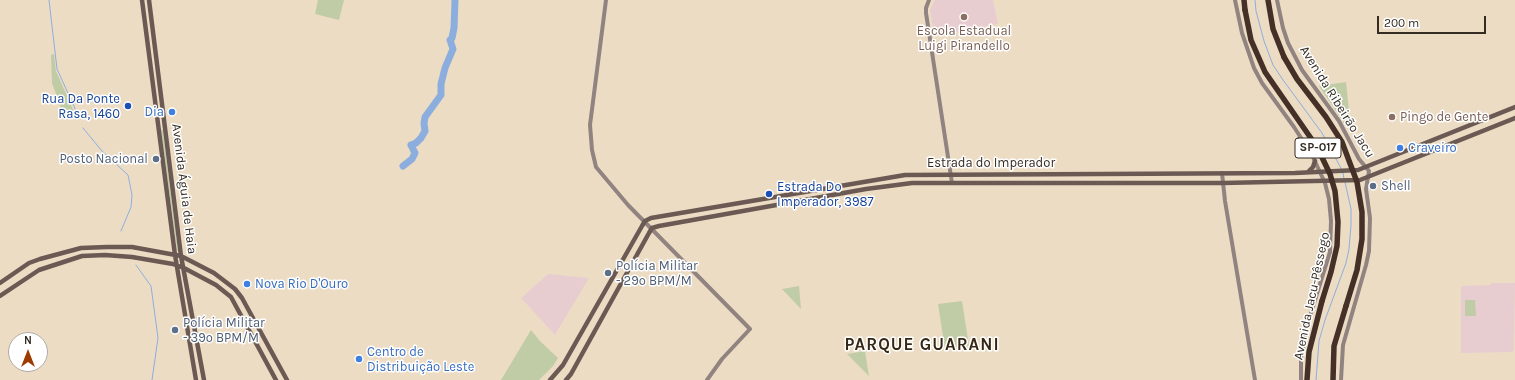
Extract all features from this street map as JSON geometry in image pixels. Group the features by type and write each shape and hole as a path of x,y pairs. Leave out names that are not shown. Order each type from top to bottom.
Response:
{"highway":[{"name":"Avenida Jacu-Pêssego","path":"1244,0 1251,40 1265,72 1317,147 1330,174 1335,191 1338,222 1337,246 1309,352 1308,380"},
{"name":"SP-017","path":"1268,0 1273,29 1284,57 1342,142 1357,182 1362,212 1362,239 1357,270 1334,346 1333,380"}],"main road":[{"name":"Avenida Águia de Haia","path":"142,0 165,129 182,256 204,380"},
{"name":"Avenida Águia de Haia","path":"149,0 175,255 196,380"},
{"name":"Estrada do Imperador","path":"645,221 656,217 887,177 916,174 1320,172 1358,170 1392,158 1515,106"},
{"name":"Estrada do Imperador","path":"652,228 681,221 912,183 1223,183 1324,182 1360,180 1515,118"},
{"path":"1390,168 1392,158"},
{"path":"1268,182 1269,176 1273,175 1300,175 1308,172 1313,167 1315,161"},
{"path":"952,183 959,174"},
{"path":"550,380 563,366 645,221"},
{"path":"566,380 571,374 652,228"},
{"path":"0,284 29,263 80,248 132,247 182,256 228,283 242,298 286,380"},
{"path":"80,248 78,252 82,256"},
{"path":"65,252 69,254 68,260"},
{"path":"0,296 38,270 82,256 105,255 132,257 184,268 216,285 230,297 276,380"},
{"path":"202,277 206,274 205,269"},
{"path":"617,270 628,270"}],"street":[{"path":"606,0 590,121 590,137 596,167 628,205 750,329 722,359 707,380"},
{"path":"1234,0 1242,33 1254,68 1262,83 1294,127 1315,161 1324,182 1331,208 1330,252 1306,329 1301,358 1301,380"},
{"name":"Avenida Ribeirão Jacu","path":"1278,0 1283,28 1288,43 1298,63 1308,80 1339,121 1359,160 1367,167"},
{"path":"928,2 926,13 952,183"},
{"path":"1341,380 1343,345 1369,251 1370,218 1366,186 1369,171 1367,167"},
{"path":"1222,172 1254,380"}],"shaded area":[{"name":"Escola Estadual Luigi Pirandello","path":"935,0 993,0 998,24 936,35 934,34 930,10"},
{"path":"548,274 589,278 555,335 521,298"},
{"path":"1491,283 1515,283 1514,350 1512,352 1461,353 1461,286 1491,285"}],"green space":[{"path":"318,0 344,0 339,20 315,14"},
{"path":"54,54 56,71 75,114 64,117 52,83 51,55"},
{"path":"1346,82 1350,121 1350,132 1319,86"},
{"path":"161,130 163,130 178,251 177,251"},
{"path":"799,286 801,309 782,289"},
{"path":"1465,300 1475,300 1476,316 1465,316"},
{"path":"962,301 969,346 945,349 938,304"},
{"path":"531,330 558,358 553,366 539,380 501,380"},
{"path":"865,351 867,364 869,376 847,354"}],"waterway":[{"path":"49,0 57,69 77,113"},
{"path":"403,166 412,159 415,153 411,145 416,143 421,138 425,131 425,117 441,95 441,84 445,68 453,49 450,40 452,38 454,28 455,0"},
{"path":"1255,0 1256,11 1264,41 1273,65 1322,133 1342,170"},
{"path":"83,128 102,151 128,175 132,195 131,207 121,231"},
{"path":"1343,173 1344,179"},
{"path":"1316,380 1319,341 1346,263 1349,249 1351,209 1345,182"},
{"path":"136,265 151,286 158,338 152,380"}],"place":[{"name":"Escola Estadual Luigi Pirandello","path":"964,17"},
{"name":"Rua Da Ponte Rasa, 1460","path":"128,106"},
{"name":"Dia","path":"172,112"},
{"name":"Pingo de Gente","path":"1392,117"},
{"name":"Craveiro","path":"1400,148"},
{"name":"Posto Nacional","path":"156,159"},
{"name":"Shell","path":"1373,186"},
{"name":"Estrada Do Imperador, 3987","path":"769,194"},
{"name":"Polícia Militar - 29º BPM/M","path":"608,273"},
{"name":"Nova Rio D'Ouro","path":"247,284"},
{"name":"Polícia Militar - 39º BPM/M","path":"175,330"},
{"name":"Centro de Distribuição Leste","path":"359,359"}],"district":[{"name":"PARQUE GUARANI","path":"922,345"}]}
